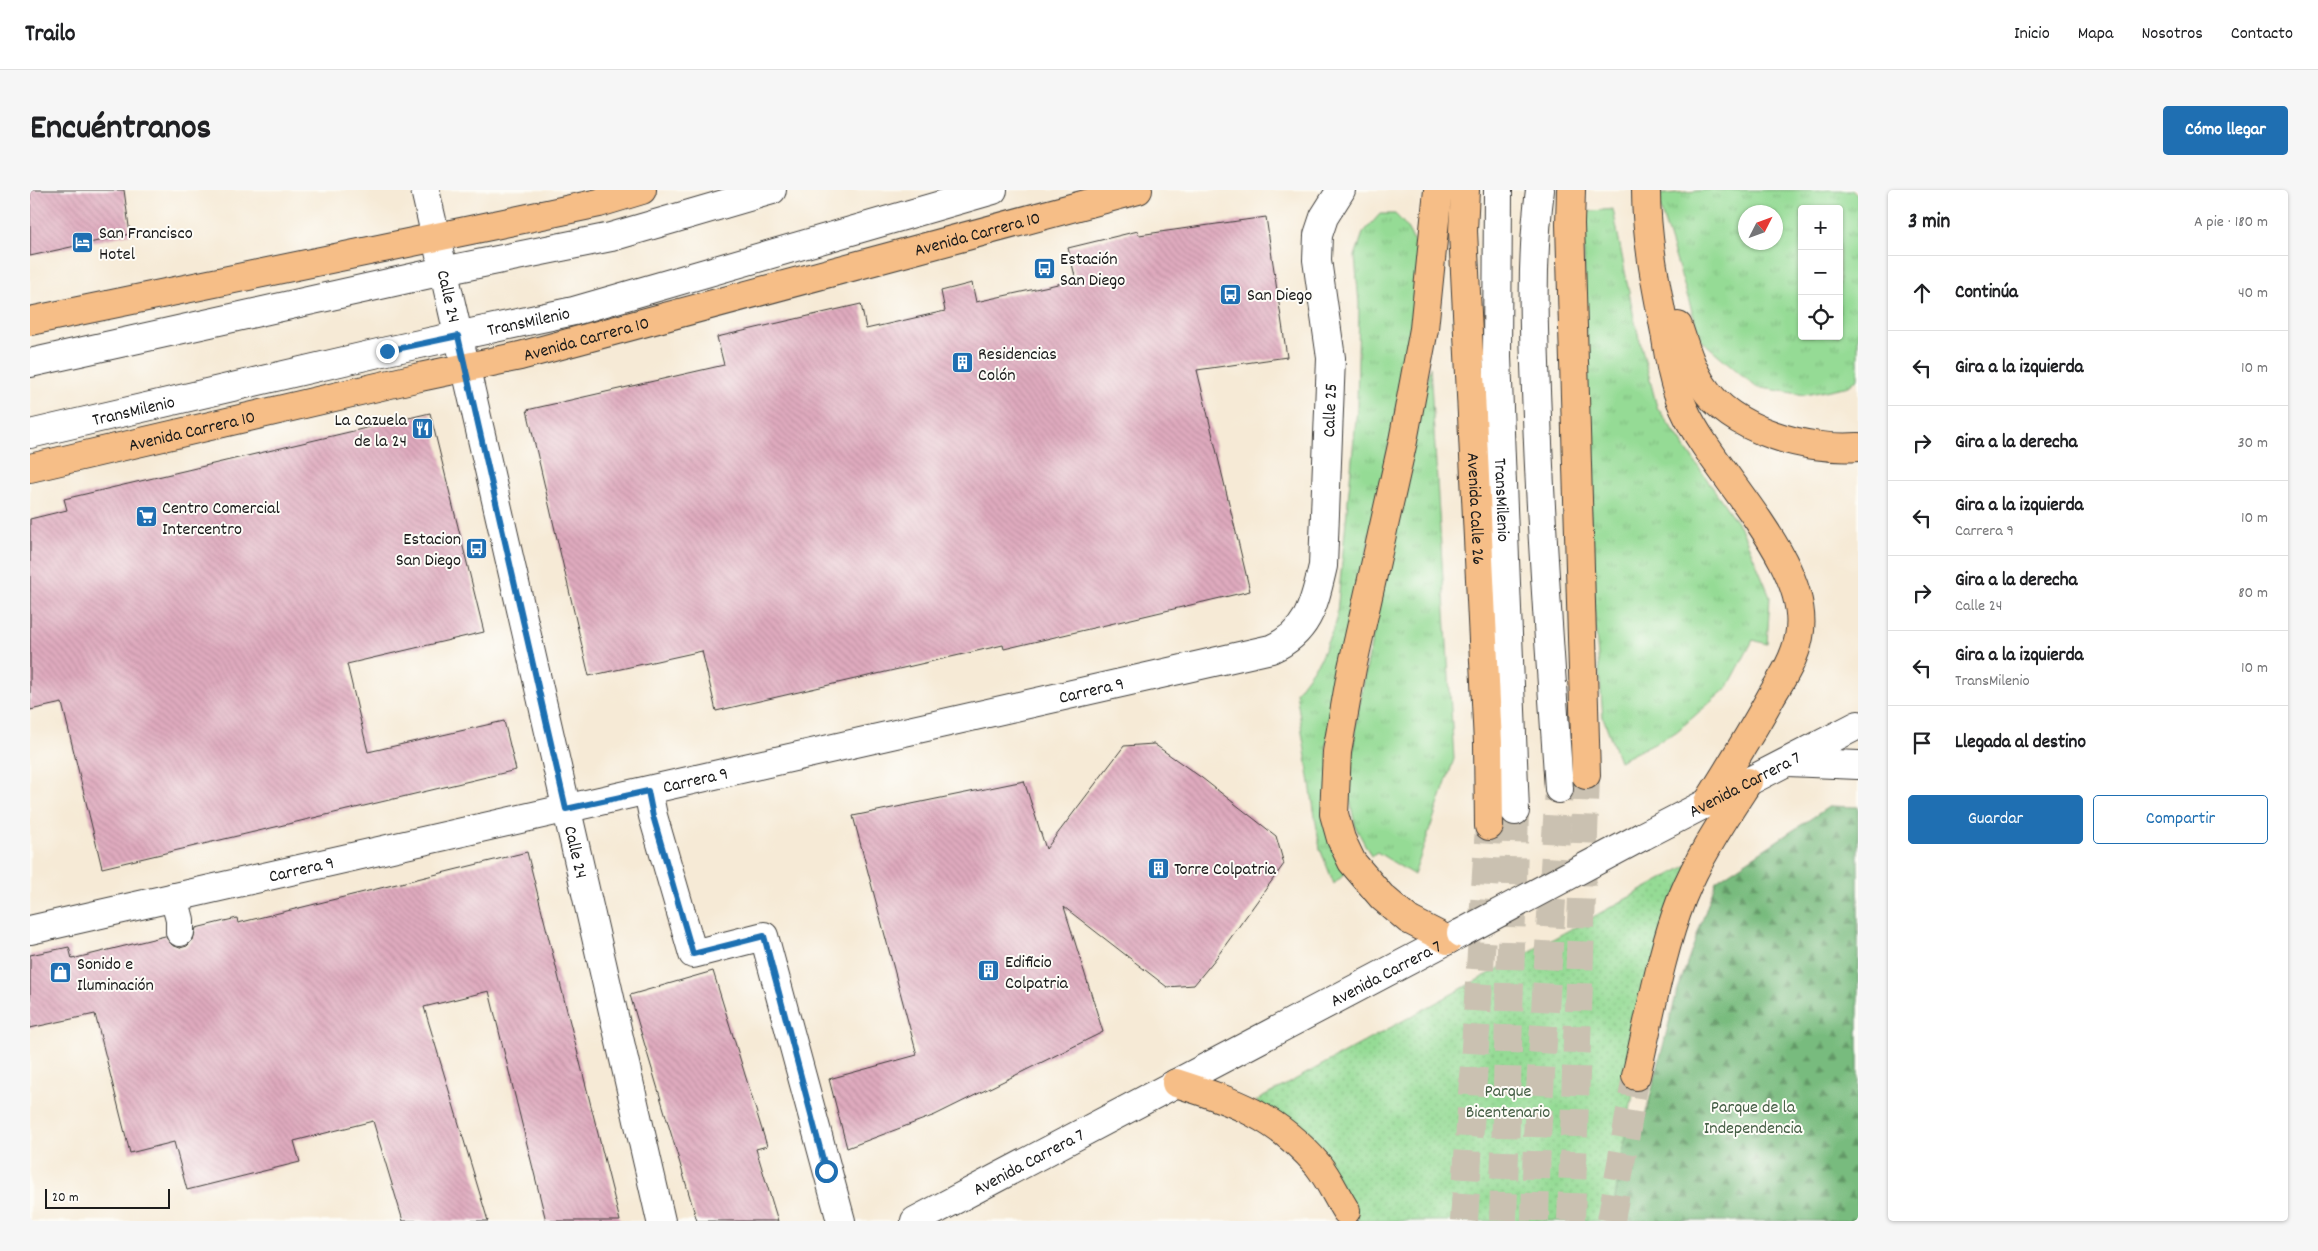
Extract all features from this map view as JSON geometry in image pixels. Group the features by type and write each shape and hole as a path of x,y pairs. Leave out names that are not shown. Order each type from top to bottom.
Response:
{"main road":[{"path":"30,321 436,237 598,202 642,190"},
{"name":"Avenida Carrera 10","path":"30,468 465,367 520,356 1138,190"},
{"path":"1438,190 1424,330 1403,440 1352,668 1337,752 1334,814 1341,839 1352,862 1382,897 1409,920 1454,936"},
{"name":"Avenida Calle 26","path":"1465,190 1463,231 1488,742 1489,826"},
{"path":"1571,190 1570,244 1586,775"},
{"path":"1646,202 1687,357 1704,388 1727,412 1762,431 1804,445 1841,448 1858,447"},
{"path":"1646,202 1658,296 1674,381 1684,410 1772,544 1794,583 1800,610 1799,637 1789,666 1708,802"},
{"path":"1636,1076 1669,936 1682,898 1701,858 1748,782"},
{"path":"1176,1083 1220,1097 1257,1113 1293,1139 1319,1167 1346,1212"}],"street":[{"name":"Calle 24","path":"425,190 660,1221"},
{"path":"30,363 443,270 611,237 772,190"},
{"name":"TransMilenio","path":"30,434 574,311 993,190"},
{"name":"Calle 25","path":"1298,632 1306,621 1315,597 1323,556 1331,358 1317,260 1318,235 1328,210 1341,190"},
{"name":"TransMilenio","path":"1498,190 1497,358 1515,811"},
{"name":"TransMilenio","path":"1540,190 1535,226 1532,284 1540,489 1559,789"},
{"name":"Carrera 9","path":"30,930 1271,650 1286,642 1298,632"},
{"name":"Avenida Carrera 7","path":"915,1221 1643,836 1858,725"},
{"path":"1786,762 1858,765"},
{"path":"648,791 653,816 693,954 764,936 841,1221"},
{"path":"174,897 180,920 180,932"}],"green space":[{"path":"1707,190 1852,190 1858,196 1858,378 1849,386 1805,395 1756,387 1701,340 1656,195"},
{"path":"1613,209 1634,318 1657,407 1742,530 1770,596 1767,644 1753,640 1728,687 1676,732 1619,761 1603,717 1591,573 1583,212"},
{"path":"1380,214 1395,214 1409,231 1418,259 1421,292 1326,747 1350,869 1334,884 1320,849 1296,692 1319,661 1336,623 1357,408 1359,304 1355,256 1363,233"},
{"path":"1430,366 1454,759 1414,875 1377,852 1371,856 1355,826 1349,794 1356,722 1384,578"},
{"name":"Parque de la Independencia","path":"1830,806 1858,807 1858,1221 1611,1221 1627,1125 1643,1125 1676,995 1716,881"},
{"name":"Parque Bicentenario","path":"1701,858 1636,1076 1611,1221 1359,1221 1354,1205 1256,1101"}],"building":[{"path":"30,190 124,190 130,234 30,256"},
{"path":"1266,217 1287,357 1197,370 1250,591 1004,649 1003,645 716,711 702,651 589,676 527,410 724,365 717,337 861,304 866,329 945,311 941,291 972,283 976,302 1076,280 1068,248 1138,231 1139,235"},
{"path":"430,413 484,632 347,664 368,752 504,721 516,770 102,868 62,703 30,710 30,519 67,510 64,499"},
{"path":"1154,744 1202,778 1276,836 1284,864 1216,958 1194,985 1167,987 1064,907 1103,1032 935,1115 847,1148 829,1079 917,1055 853,816 1024,781 1046,849 1124,746"},
{"path":"527,852 620,1221 546,1221 489,991 424,1007 488,1221 403,1221 373,1121 294,1141 300,1162 187,1190 174,1142 130,1153 95,1014 30,1028 30,955 69,947 72,959 165,936 172,945 180,948 187,946 193,940 196,928 237,918 238,923"},
{"path":"713,971 767,1146 756,1149 778,1221 697,1221 630,995"}],"tunnel":[{"path":"1571,1221 1586,775"},
{"path":"1535,1221 1537,1137 1559,789"},
{"path":"1503,1221 1515,811"},
{"path":"1464,1221 1489,826"},
{"path":"1611,1221 1636,1076"}],"place":[{"name":"San Francisco Hotel","path":"83,242"},
{"name":"Estación San Diego","path":"1044,268"},
{"name":"San Diego","path":"1231,294"},
{"name":"Residencias Colón","path":"962,363"},
{"name":"La Cazuela de la 24","path":"423,429"},
{"name":"Centro Comercial Intercentro","path":"146,517"},
{"name":"Estacion San Diego","path":"477,548"},
{"name":"Torre Colpatria","path":"1158,868"},
{"name":"Edificio Colpatria","path":"989,971"},
{"name":"Sonido e Iluminación","path":"61,973"}],"route":[{"path":"387,351 458,336 566,809 648,791 653,816 693,954 764,936 820,1142 826,1171"}]}
